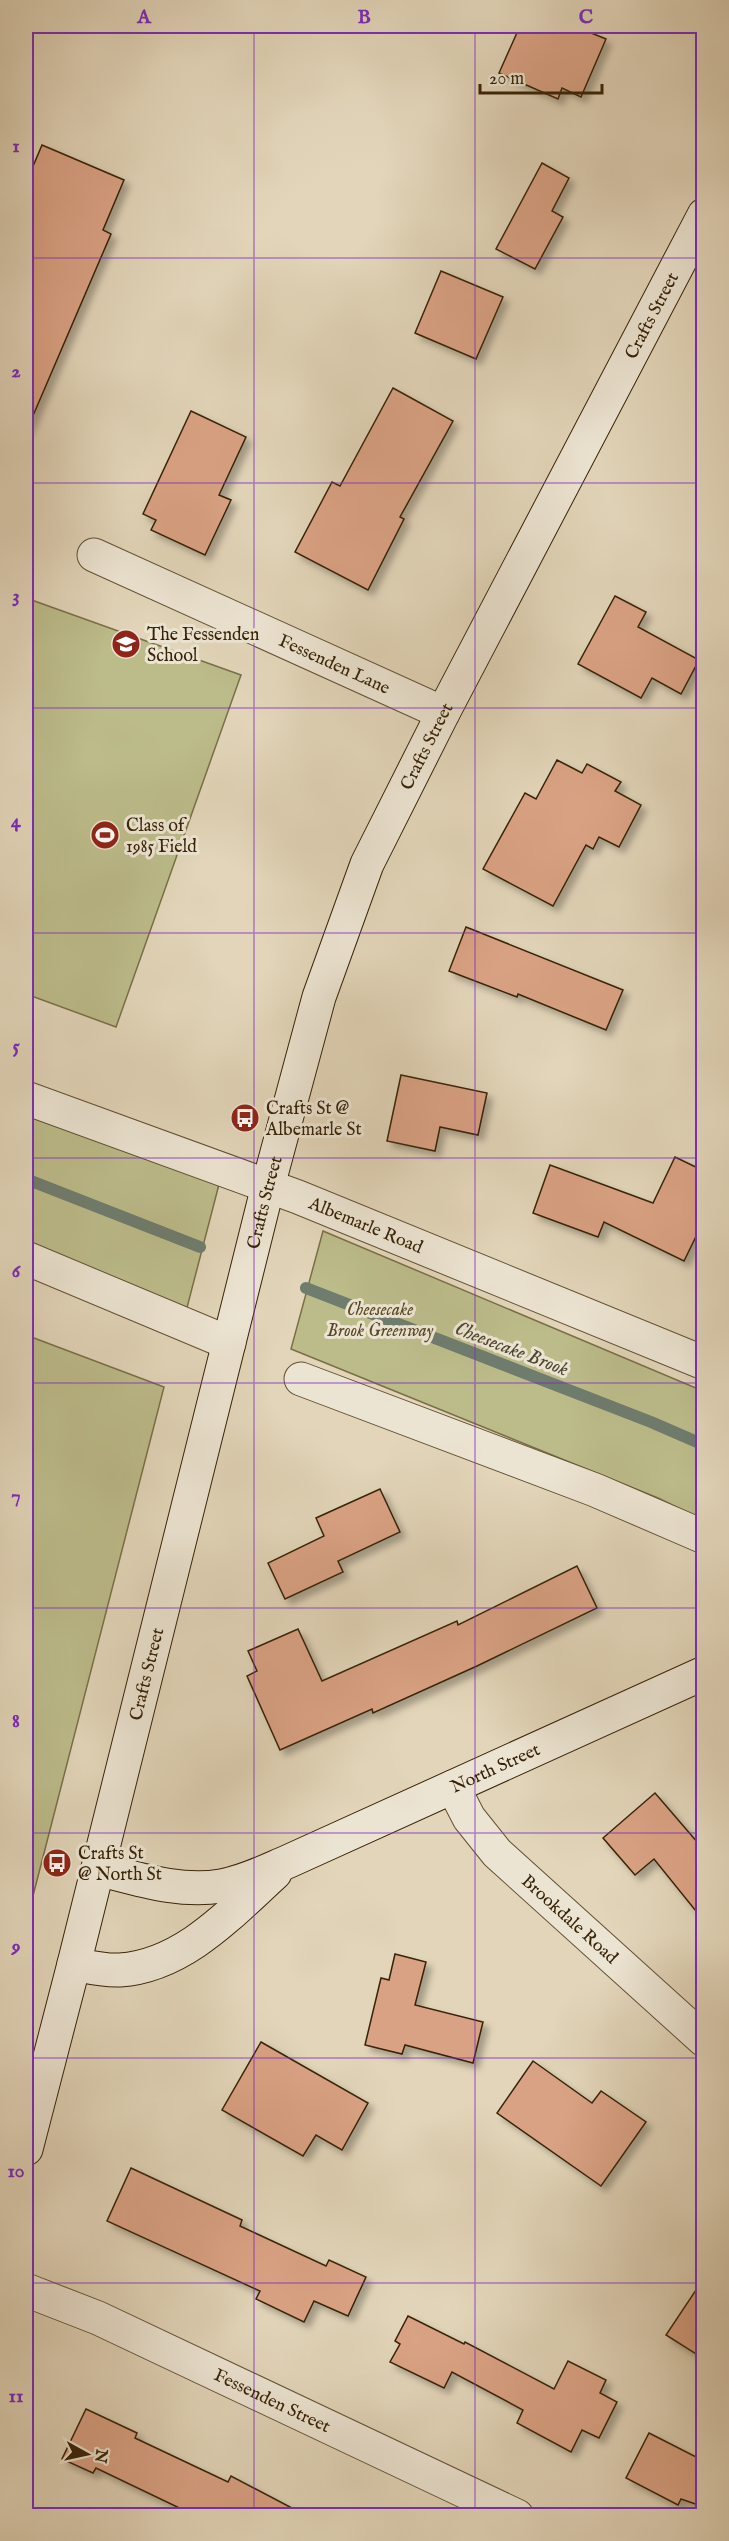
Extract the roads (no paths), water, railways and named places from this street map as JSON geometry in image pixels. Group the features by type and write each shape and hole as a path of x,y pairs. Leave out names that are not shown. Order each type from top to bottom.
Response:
{"main road":[{"name":"Crafts Street","path":"26,2149 268,1186 303,1051 341,931 382,832 704,215"},
{"name":"Fessenden Lane","path":"94,555 443,713"},
{"name":"Albemarle Road","path":"26,1098 268,1186 704,1363"},
{"path":"26,1258 229,1343"},
{"path":"300,1380 596,1490 704,1537"},
{"name":"North Street","path":"98,1869 154,1883 206,1888 243,1880 704,1673"},
{"name":"Brookdale Road","path":"453,1787 473,1824 497,1853 704,2040"},
{"name":"North Street","path":"74,1964 119,1970 147,1965 185,1949 222,1921 286,1862"},
{"name":"Fessenden Street","path":"26,2290 98,2319 517,2516"}],"waterway":[{"name":"Cheesecake Brook","path":"26,1179 200,1247"},
{"name":"Cheesecake Brook","path":"306,1288 651,1422 704,1445"}],"place":[{"name":"The Fessenden School","path":"126,644"},
{"name":"Class of 1985 Field","path":"105,835"},
{"name":"Crafts St @ Albemarle St","path":"245,1118"},
{"name":"Crafts St @ North St","path":"57,1863"}],"park label":[{"name":"Cheesecake Brook Greenway","path":"380,1319"}]}
